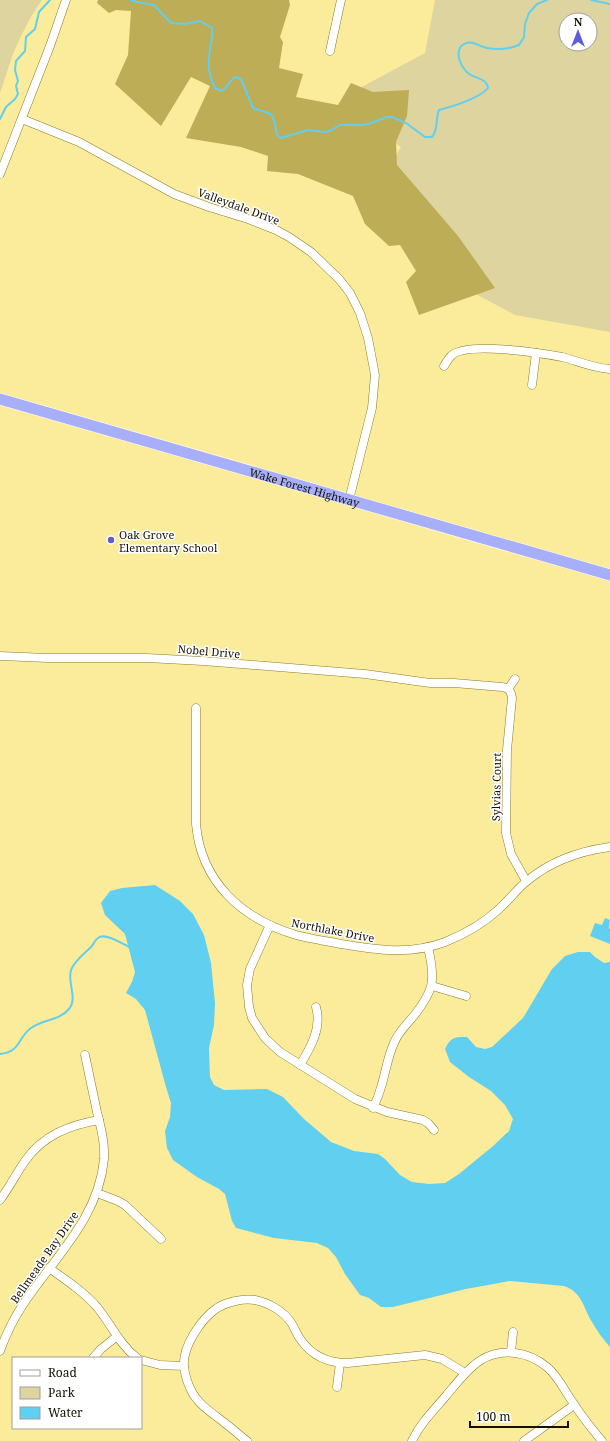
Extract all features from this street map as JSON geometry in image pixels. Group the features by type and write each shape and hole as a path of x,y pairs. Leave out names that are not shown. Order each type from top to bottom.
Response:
{"highway":[{"name":"Wake Forest Highway","path":"0,399 610,576"}],"street":[{"path":"1,170 50,46 66,0"},
{"path":"330,51 341,0"},
{"name":"Valleydale Drive","path":"22,119 78,142 174,194 276,230 311,252 339,279 350,293 360,314 370,345 375,375 372,408 349,500"},
{"path":"444,366 451,356 457,352 503,349 563,358 590,366 610,369"},
{"path":"532,384 536,353"},
{"name":"Nobel Drive","path":"0,656 48,658 168,658 203,660 365,674 416,682 454,683 502,687 508,689"},
{"path":"508,689 515,679"},
{"name":"Sylvias Court","path":"508,689 511,692 512,698 507,756 506,833 511,854 526,881"},
{"name":"Northlake Drive","path":"196,708 195,812 201,852 212,875 227,896 249,914 270,925 297,936 373,950 404,950 428,947 459,936 479,924 498,909 526,881 552,864 585,852 610,847"},
{"path":"270,925 250,969 247,985 249,1007 256,1026 265,1038 274,1047 300,1065 350,1096 373,1108 423,1120 434,1130"},
{"path":"373,1108 382,1084 389,1053 402,1030 424,1004 432,986 432,968 428,947"},
{"path":"432,986 466,996"},
{"path":"300,1065 314,1039 319,1021 316,1007"},
{"name":"Bellmeade Bay Drive","path":"0,1351 17,1314 86,1218 101,1180 104,1159 103,1138 85,1055"},
{"path":"0,1200 29,1156 53,1134 74,1125 99,1120"},
{"path":"97,1193 125,1205 161,1239"},
{"path":"49,1268 90,1300 98,1309 116,1337 136,1357"},
{"path":"247,1441 200,1402 192,1392 184,1366 186,1351 198,1327 217,1308 242,1300 254,1300 266,1303 278,1309 293,1324 301,1341 311,1351 324,1359 340,1363 426,1355 442,1359 465,1373"},
{"path":"511,1352 512,1332"},
{"path":"94,1357 116,1337"},
{"path":"412,1441 416,1431 465,1373 490,1356 511,1352 530,1356 554,1373 574,1405 602,1441"},
{"path":"142,1360 160,1365 184,1366"},
{"path":"337,1387 340,1363"},
{"path":"524,1441 574,1405"}],"green space":[{"path":"0,0 42,0 30,19 16,47 0,93"},
{"path":"435,0 610,0 610,332 515,315 457,284 362,212 401,147 343,107 356,90 425,53"}],"shaded area":[{"path":"98,0 289,0 290,5 280,37 283,42 279,68 303,74 296,97 338,105 351,83 373,92 409,90 407,116 396,142 397,165 458,236 495,288 419,315 406,282 416,271 400,245 389,246 365,224 353,196 298,174 267,171 268,156 241,147 186,138 210,86 191,77 161,126 115,84 128,55 131,11 116,10 109,13 97,3"}],"water":[{"path":"155,885 180,901 193,914 204,935 211,963 215,1003 214,1025 209,1048 210,1077 214,1085 224,1090 267,1089 283,1097 304,1119 331,1142 354,1151 378,1154 385,1159 400,1175 412,1182 429,1184 445,1183 459,1174 509,1131 513,1119 505,1105 491,1091 469,1077 450,1062 445,1049 449,1042 453,1038 467,1037 476,1047 485,1049 492,1047 523,1018 552,969 565,956 578,952 590,952 604,963 610,962 610,1347 600,1335 575,1292 564,1286 510,1281 466,1289 393,1307 381,1307 369,1298 360,1295 345,1274 336,1257 328,1248 317,1243 274,1238 236,1228 232,1221 225,1194 173,1160 167,1148 165,1131 170,1117 171,1103 145,1010 136,999 126,993 135,972 125,934 105,915 101,903 110,891 122,888"},
{"path":"605,918 610,920 610,944 590,936 595,923 602,925"}],"waterway":[{"path":"0,119 6,107 18,94 16,86 18,81 15,70 16,61 25,51 26,37 35,29 39,12 50,0"},
{"path":"131,0 154,5 171,23 184,24 200,21 212,28 209,67 215,88 222,91 235,77 241,79 253,108 271,114 274,120 277,135 281,138 308,130 323,132 330,131 340,125 364,125 387,117 392,117 406,123 425,137 432,137 435,131 439,110 472,99 488,88 483,80 469,74 464,68 459,57 459,50 461,46 468,43 474,43 487,48 499,49 519,45 524,37 525,24 529,13 537,4 547,0"},
{"path":"591,0 610,4"},
{"path":"0,1054 7,1053 16,1047 31,1028 61,1016 69,1009 73,1000 70,980 71,970 77,960 97,939 105,936 129,947"}],"place":[{"name":"Oak Grove Elementary School","path":"111,540"}]}
